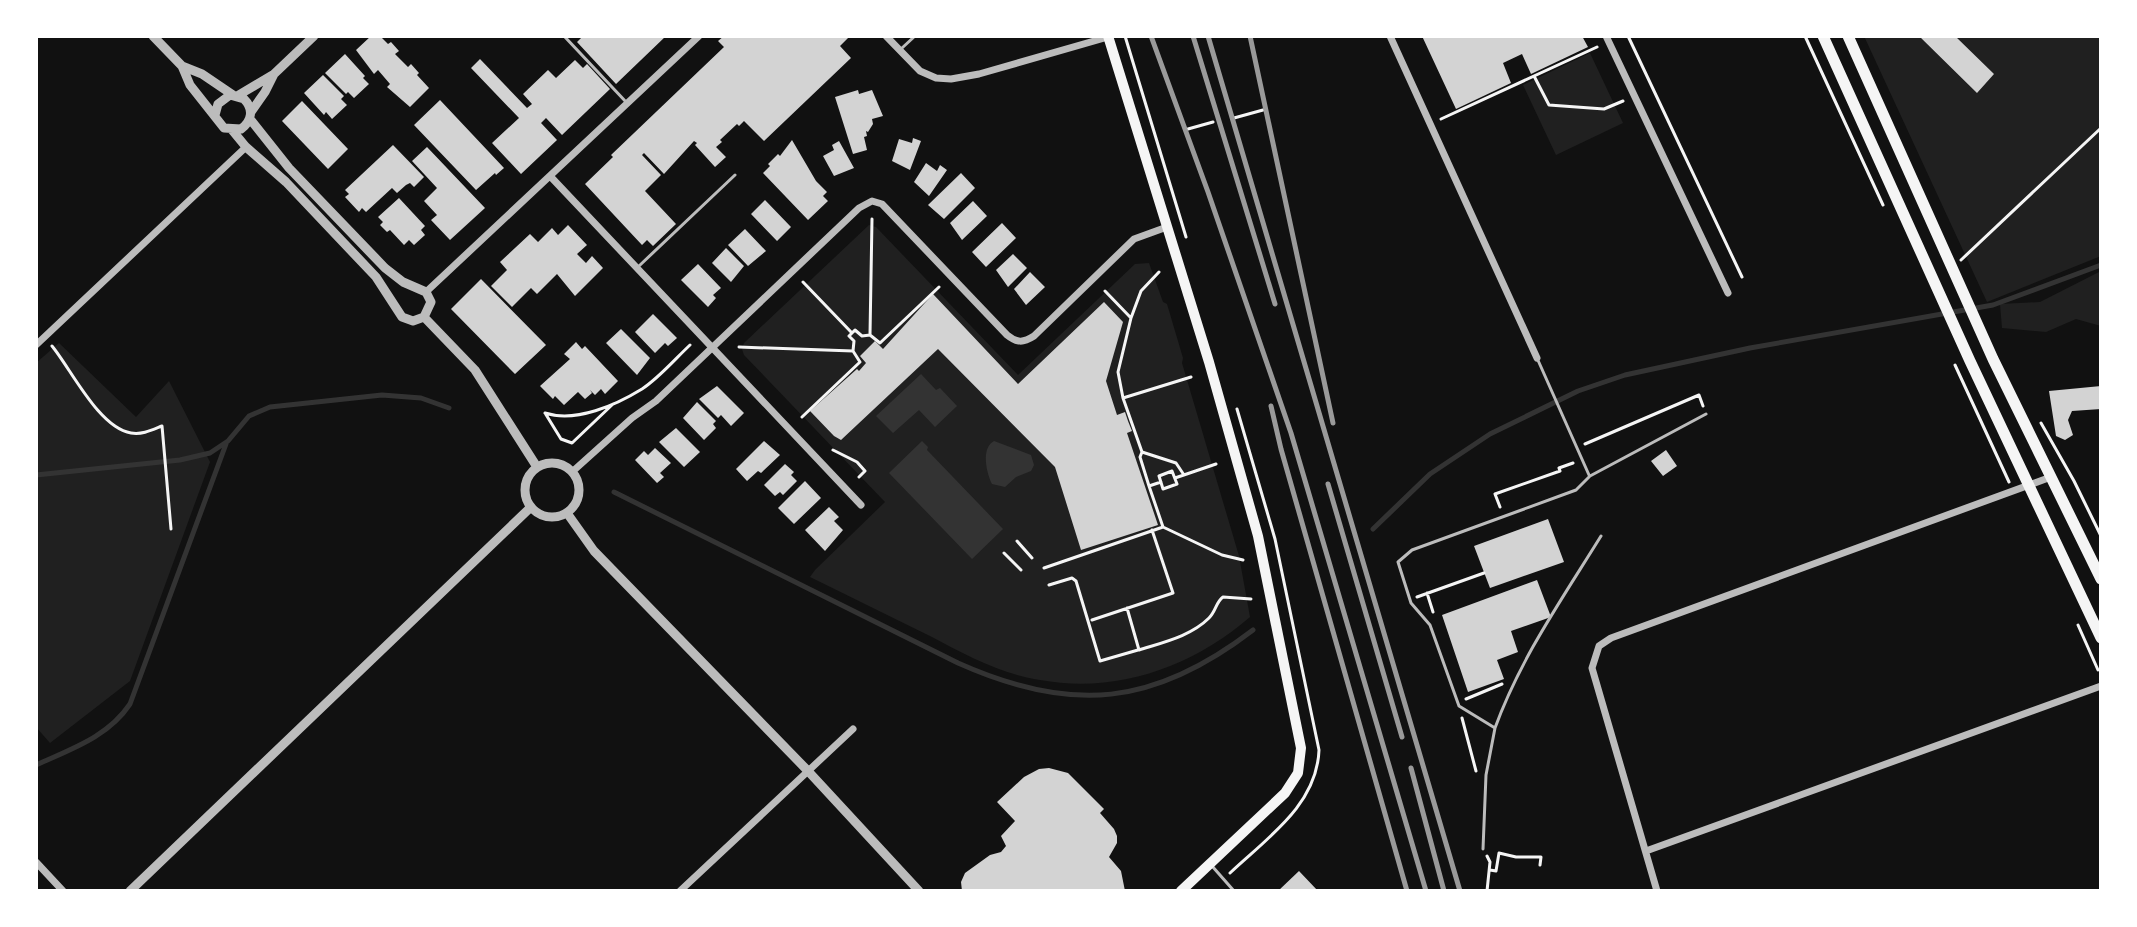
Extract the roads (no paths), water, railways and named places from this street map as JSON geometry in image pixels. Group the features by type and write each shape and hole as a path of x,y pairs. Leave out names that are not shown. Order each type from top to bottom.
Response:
{"highway":[{"path":"1823,36 1970,361 2101,638"},
{"path":"1848,36 1993,359 2101,579"}],"main road":[{"path":"1108,36 1222,408 1264,562 1301,748 1298,773 1285,793 1181,891"}],"street":[{"path":"153,36 182,66 190,85 220,125 232,130 246,147 286,182 383,285 407,320 424,317 430,308 426,292"},
{"path":"215,115 221,99 235,96 274,74 314,36"},
{"path":"426,292 699,36"},
{"path":"886,36 920,71 936,78 951,79 979,74 1108,36"},
{"path":"1390,36 1537,358"},
{"path":"1607,39 1728,293"},
{"path":"182,66 202,74 248,102 250,115 289,168 385,268 426,292"},
{"path":"232,130 241,129 274,74"},
{"path":"36,345 246,147"},
{"path":"550,176 861,505"},
{"path":"572,472 632,418 656,401 859,208 872,201 882,204 1007,335 1019,342 1034,336 1134,239 1146,232 1167,227"},
{"path":"396,307 401,291 411,286"},
{"path":"424,317 475,370 537,467"},
{"path":"554,463 572,472 579,484 580,494 577,503 567,513 549,518 531,507 525,488 537,467 554,463"},
{"path":"1657,891 1592,668 1599,646 1611,638 2051,477"},
{"path":"130,891 531,507"},
{"path":"567,513 594,551 808,771 919,891"},
{"path":"1646,851 2101,686"},
{"path":"680,891 853,729"},
{"path":"36,862 63,891"}],"lane":[{"path":"564,36 627,103"},
{"path":"899,50 915,36"},
{"path":"637,269 735,175"},
{"path":"1537,358 1590,476"},
{"path":"1495,728 1459,706 1430,625 1411,603 1398,562 1412,550 1576,490 1590,476 1706,414"},
{"path":"1483,849 1486,775 1495,728 1505,699 1601,536"},
{"path":"1210,864 1234,891"}],"waterway":[{"path":"1373,529 1430,474 1490,434 1578,391 1625,375 1750,348 1993,305 2101,265"},
{"path":"36,475 180,460 210,453 228,441 249,416 270,407 382,395 421,398 449,408"},
{"path":"36,765 100,734 130,704 226,444"},
{"path":"614,492 958,663 1038,690 1075,695 1111,694 1146,687 1181,674 1217,655 1253,630"}],"railway":[{"path":"1151,36 1291,433 1426,891"},
{"path":"1193,36 1275,304"},
{"path":"1208,36 1460,891"},
{"path":"1250,36 1333,423"},
{"path":"1271,406 1407,891"},
{"path":"1328,484 1402,737"},
{"path":"1411,768 1444,891"}]}
